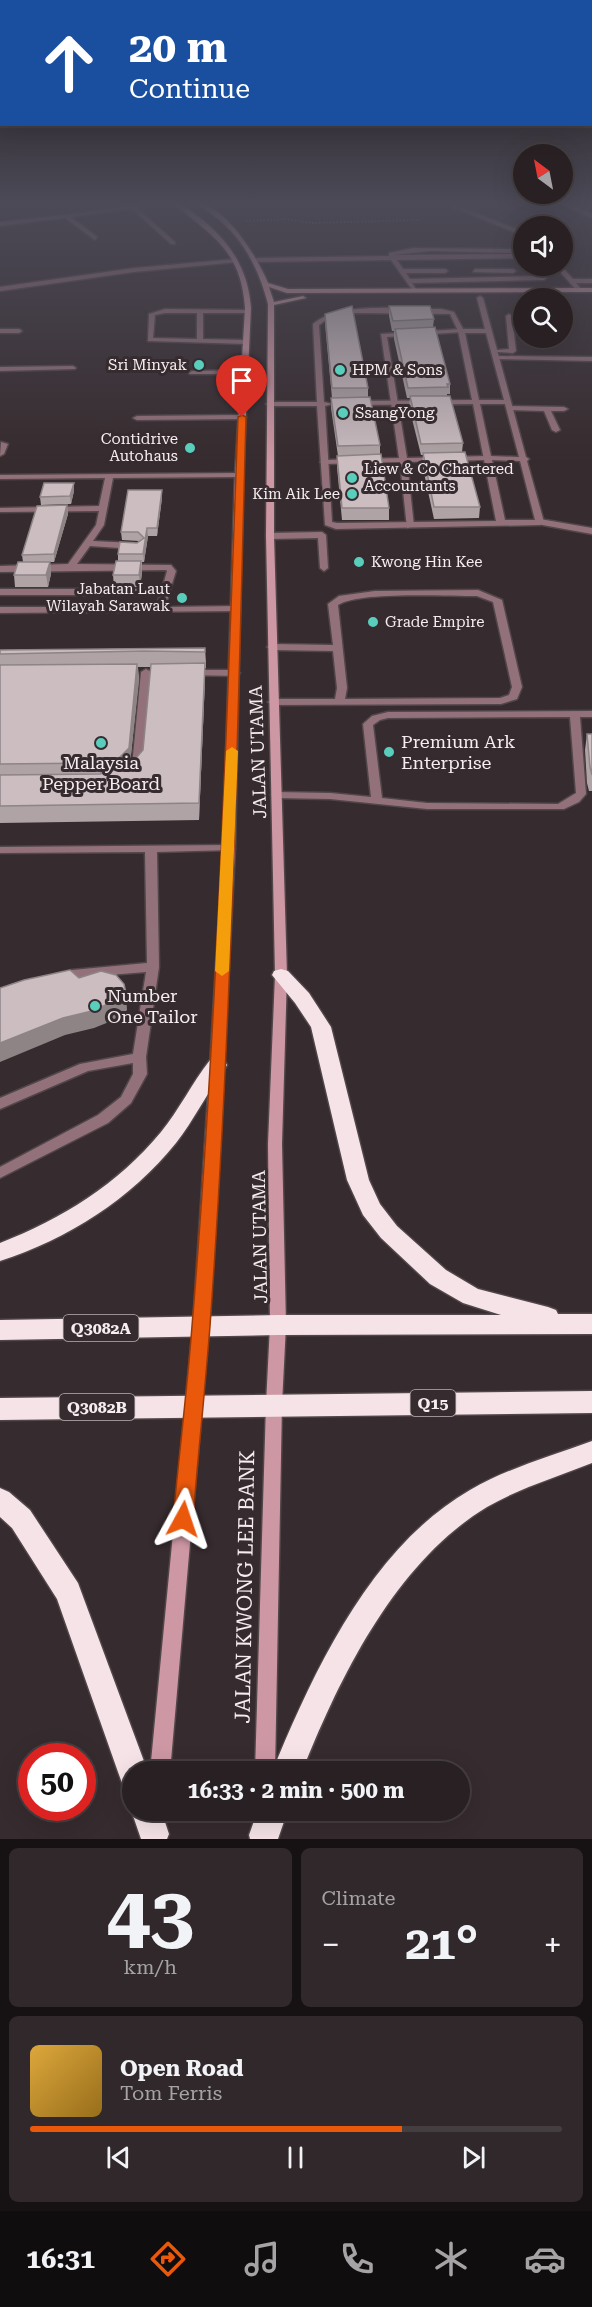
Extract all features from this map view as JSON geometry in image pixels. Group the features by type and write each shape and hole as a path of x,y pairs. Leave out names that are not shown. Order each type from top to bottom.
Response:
{"highway":[{"path":"281,975 302,998 321,1027 358,1180 371,1209 389,1232 438,1277 471,1296 524,1312 590,1324"},
{"path":"0,1252 47,1233 90,1208 133,1173 169,1137 199,1088 217,1065"},
{"path":"201,1326 590,1324"},
{"name":"Q3082A","path":"0,1330 201,1326"},
{"name":"Q15","path":"193,1405 592,1402"},
{"name":"Q3082B","path":"0,1409 193,1405"},
{"path":"291,1761 302,1733 355,1634 383,1589 421,1546 463,1508 514,1482 592,1452"},
{"path":"0,1500 21,1519 68,1592 129,1761"}],"main road":[{"name":"JALAN UTAMA","path":"193,1405 201,1326 229,848 239,475 247,290"},
{"name":"JALAN UTAMA","path":"267,290 271,304 270,536 281,975 275,1144 278,1325 274,1404"},
{"path":"283,290 592,290"},
{"path":"271,304 305,298 592,297"},
{"name":"JALAN KWONG LEE BANK","path":"265,1761 274,1404"},
{"path":"161,1761 193,1405"}],"street":[{"path":"480,298 525,459 540,522"},
{"path":"246,342 150,340 152,314 165,311 248,311"},
{"path":"200,311 200,341"},
{"path":"501,523 461,331 452,313 352,311 327,317 316,324 328,523 336,526 410,526 540,522 592,531"},
{"path":"509,316 513,351"},
{"path":"0,331 19,331"},
{"path":"410,526 403,458 392,403 383,335 489,331"},
{"path":"496,355 513,351 592,351"},
{"path":"496,355 592,358"},
{"path":"0,369 73,368"},
{"path":"192,373 245,372"},
{"path":"345,403 475,403 564,409"},
{"path":"270,404 333,404"},
{"path":"183,416 187,406"},
{"path":"547,409 556,430"},
{"path":"137,418 242,417"},
{"path":"0,454 4,444"},
{"path":"324,462 403,458 525,459"},
{"path":"0,477 239,475"},
{"path":"71,567 100,525 109,476"},
{"path":"2,510 102,508"},
{"path":"270,536 322,534 324,568"},
{"path":"87,543 138,546"},
{"path":"0,569 168,567 172,571 160,608"},
{"path":"0,592 166,592"},
{"path":"273,702 501,701 513,697 517,687 496,600 478,593 375,594 342,598 333,604 342,688 339,701"},
{"path":"0,610 237,609"},
{"path":"272,647 338,648"},
{"path":"126,778 137,766 146,673"},
{"path":"180,673 234,673"},
{"path":"276,795 330,796 427,806 560,807 575,800 581,794 575,714"},
{"path":"377,800 368,724 376,718 388,715 592,714"},
{"path":"0,1173 103,1119 126,1100 140,1074 139,1057 153,967 151,848"},
{"path":"0,850 229,848"},
{"path":"51,980 72,974 153,967"},
{"path":"0,1104 85,1067 139,1057"}],"building":[{"path":"352,306 368,388 332,388 325,314"},
{"path":"389,306 430,306 434,319 393,321"},
{"path":"435,327 450,384 447,384 448,387 408,388 395,329"},
{"path":"410,396 450,396 463,443 421,444"},
{"path":"370,397 380,445 338,446 331,398"},
{"path":"465,452 480,507 434,507 423,453"},
{"path":"381,454 389,508 342,508 337,456"},
{"path":"44,483 74,483 70,496 40,497"},
{"path":"128,490 162,490 157,528 147,528 143,554 118,554 120,542 137,543 144,538 138,532 121,532"},
{"path":"67,505 54,554 22,555 37,506"},
{"path":"116,561 141,561 139,575 113,575"},
{"path":"18,562 50,562 46,575 14,575"},
{"path":"205,648 205,652 0,654 0,650"},
{"path":"205,663 199,803 0,806 0,775 100,774 129,766 143,750 151,664"},
{"path":"137,664 129,748 119,758 99,763 0,764 0,665"},
{"path":"587,734 592,734 592,775 590,767"},
{"path":"70,970 79,978 101,971 116,975 124,984 126,993 117,1000 92,1011 63,1018 0,1043 0,988"}],"slow traffic":[{"path":"222,971 232,751"}],"place":[{"name":"Sri Minyak","path":"199,365"},
{"name":"HPM & Sons","path":"340,370"},
{"name":"SsangYong","path":"343,413"},
{"name":"Contidrive Autohaus","path":"190,448"},
{"name":"Liew & Co Chartered Accountants","path":"352,478"},
{"name":"Kim Aik Lee","path":"352,494"},
{"name":"Kwong Hin Kee","path":"359,562"},
{"name":"Jabatan Laut Wilayah Sarawak","path":"182,598"},
{"name":"Grade Empire","path":"373,622"},
{"name":"Malaysia Pepper Board","path":"101,743"},
{"name":"Premium Ark Enterprise","path":"389,752"},
{"name":"Number One Tailor","path":"95,1006"}],"route":[{"path":"183,1519 201,1326 220,1021 229,848 242,417"}]}
